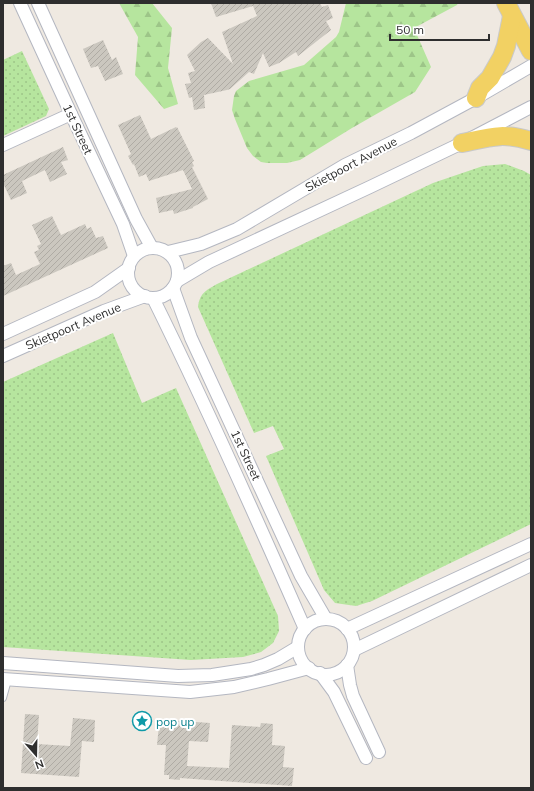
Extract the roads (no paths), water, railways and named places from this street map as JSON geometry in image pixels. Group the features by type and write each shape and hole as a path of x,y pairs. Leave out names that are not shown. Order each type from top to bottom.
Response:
{"main road":[{"path":"509,9 531,51"},
{"path":"476,98 480,88 490,78 502,57 506,46 509,9"},
{"path":"462,143 492,136 518,137 531,141"}],"street":[{"name":"1st Street","path":"20,3 123,224 134,256"},
{"name":"1st Street","path":"38,3 136,219 152,248"},
{"name":"Skietpoort Avenue","path":"168,252 201,244 237,229 345,165 411,133 531,66"},
{"path":"175,285 178,273 177,265 168,252 152,248 145,249 134,256 128,275 133,288 138,293 149,297 160,297 209,262 462,143 531,107"},
{"path":"3,145 71,114"},
{"name":"Skietpoort Avenue","path":"3,334 95,292 129,268"},
{"name":"1st Street","path":"175,285 191,338 302,576 326,619"},
{"name":"1st Street","path":"149,297 179,350 305,629"},
{"name":"Skietpoort Avenue","path":"3,356 104,311 149,297"},
{"path":"348,629 531,544"},
{"path":"354,650 531,565"},
{"path":"5,680 190,692 234,687 314,671 324,674 333,674 347,665 352,658 354,650 353,639 348,629 334,620 318,620 305,629 300,637 298,647 299,653 304,664 314,671 334,692 366,758"},
{"path":"3,663 178,676 212,675 251,669 264,665 278,659 298,647"},
{"path":"347,665 353,696 379,752"}],"lane":[{"path":"3,698 5,680"}],"place":[{"name":"pop up","path":"142,721"}]}
